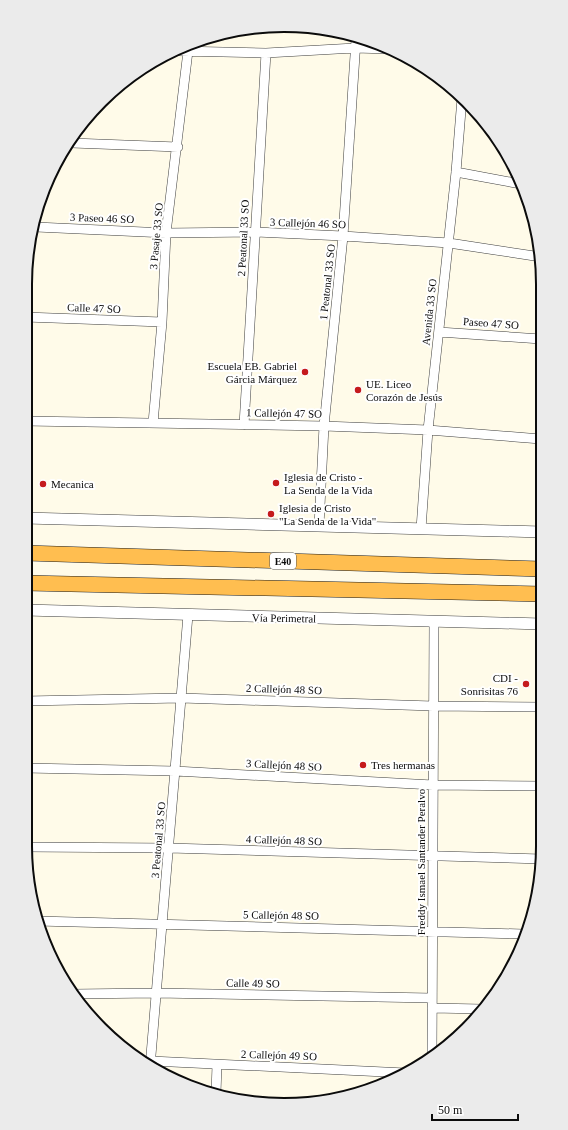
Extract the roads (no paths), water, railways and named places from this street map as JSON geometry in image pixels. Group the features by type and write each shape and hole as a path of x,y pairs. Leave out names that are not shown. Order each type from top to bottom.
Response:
{"highway":[{"name":"E40","path":"32,553 536,569"},
{"path":"32,583 536,594"}],"street":[{"path":"188,51 266,53 355,44 367,46"},
{"name":"1 Peatonal 33 SO","path":"319,526 324,426 343,236 355,44"},
{"name":"3 Pasaje 33 SO","path":"153,423 162,322 166,233 178,147 184,53"},
{"name":"2 Peatonal 33 SO","path":"244,425 266,53"},
{"name":"Avenida 33 SO","path":"422,529 428,430 449,243 461,105"},
{"path":"75,143 178,147"},
{"path":"456,172 515,183"},
{"name":"3 Paseo 46 SO","path":"39,227 166,233"},
{"name":"3 Callejón 46 SO","path":"166,233 256,232 449,243"},
{"path":"449,243 534,256"},
{"name":"Calle 47 SO","path":"32,317 162,322"},
{"name":"Paseo 47 SO","path":"439,332 536,339"},
{"name":"1 Callejón 47 SO","path":"32,422 324,426 428,430 536,439"},
{"path":"32,518 536,532"},
{"name":"Vía Perimetral","path":"32,610 536,624"},
{"name":"3 Peatonal 33 SO","path":"151,1060 188,615"},
{"name":"Freddy Ismael Santander Peralvo","path":"432,1050 434,621"},
{"name":"2 Callejón 48 SO","path":"32,700 181,698 433,706 536,707"},
{"name":"3 Callejón 48 SO","path":"32,768 175,771 433,785 536,786"},
{"name":"4 Callejón 48 SO","path":"32,847 169,848 535,860"},
{"name":"5 Callejón 48 SO","path":"44,921 520,934"},
{"name":"Calle 49 SO","path":"80,994 156,993 432,998"},
{"path":"432,1008 476,1009"},
{"name":"2 Callejón 49 SO","path":"158,1064 218,1065 394,1072"},
{"path":"216,1088 218,1065"}],"place":[{"name":"Escuela EB. Gabriel Gárcia Márquez","path":"305,372"},
{"name":"UE. Liceo Corazón de Jesús","path":"358,390"},
{"name":"Iglesia de Cristo - La Senda de la Vida","path":"276,483"},
{"name":"Mecanica","path":"43,484"},
{"name":"Iglesia de Cristo \"La Senda de la Vida\"","path":"271,514"},
{"name":"CDI - Sonrisitas 76","path":"526,684"},
{"name":"Tres hermanas","path":"363,765"}]}
